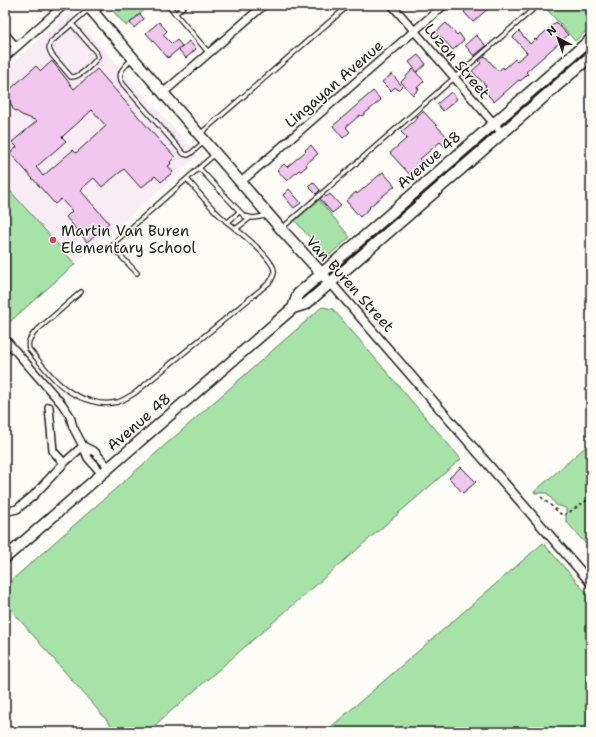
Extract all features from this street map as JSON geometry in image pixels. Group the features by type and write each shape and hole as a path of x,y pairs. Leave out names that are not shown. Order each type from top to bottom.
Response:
{"main road":[{"name":"Van Buren Street","path":"90,9 281,229 330,282"},
{"name":"Avenue 48","path":"293,308 298,294 591,39"},
{"name":"Avenue 48","path":"5,558 293,308 306,304 591,56"}],"street":[{"path":"5,57 64,5"},
{"path":"90,9 101,5"},
{"path":"163,93 264,5"},
{"name":"Luzon Street","path":"392,5 415,30 502,134"},
{"name":"Lingayan Avenue","path":"240,182 444,5"},
{"path":"5,34 16,47"},
{"name":"Van Buren Street","path":"330,282 591,583"},
{"path":"5,339 62,404 70,416 72,427 88,458 105,471"},
{"path":"49,407 53,451 64,463"},
{"path":"5,512 17,509 28,500 83,446"}],"lane":[{"path":"168,5 209,53"},
{"path":"175,14 185,5"},
{"path":"133,59 122,70 120,74 121,81 179,149 188,155 202,138 349,5"},
{"path":"281,229 538,5"},
{"path":"72,24 98,54 97,59 76,77 71,77 61,66 50,51 49,45 72,24 90,9"},
{"path":"137,273 116,251 113,245 216,154"},
{"path":"199,168 239,212 250,218"},
{"path":"81,292 35,332 29,340 29,349 60,386 70,393 82,399 109,404 120,402 137,392 270,282 274,276 275,270 272,264 236,228 209,204 187,179"},
{"path":"228,222 239,212"},
{"path":"236,228 250,218 269,215"}],"path":[{"path":"541,497 562,515 568,514 580,504 591,498"}],"shaded area":[{"name":"Martin Van Buren Elementary School","path":"71,12 198,156 5,325 5,70"}],"green space":[{"path":"119,5 150,5 126,26 113,11"},
{"path":"543,5 589,5 591,8 591,27 575,41"},
{"path":"5,185 75,264 5,326"},
{"path":"319,200 350,237 327,257 295,221"},
{"path":"322,307 333,309 461,459 147,732 117,732 5,603 5,586"},
{"path":"591,442 591,550 566,521 566,508 556,505 547,493 534,492"},
{"path":"543,543 591,598 591,732 325,732"}],"building":[{"path":"472,5 492,5 473,22 464,12"},
{"path":"140,14 144,19 134,28 130,23"},
{"path":"159,22 167,31 163,35 172,44 177,40 182,46 168,58 146,33"},
{"path":"556,22 568,35 526,72 528,74 525,77 520,81 519,80 494,102 483,89 486,86 472,71 481,63 479,61 485,56 498,71 503,67 504,69 515,59 517,61 527,53 513,37 519,31 530,44"},
{"path":"446,23 457,35 459,33 464,40 453,50 436,32"},
{"path":"476,35 486,46 474,56 465,45"},
{"path":"189,41 196,49 186,58 179,50"},
{"path":"418,55 426,64 417,72 409,62"},
{"path":"52,61 74,89 97,69 175,157 168,166 173,172 161,182 155,176 141,188 124,169 102,187 94,178 80,190 109,223 87,242 66,217 72,211 61,199 55,204 10,153 17,147 12,142 37,121 22,115 13,109 7,92 36,66 41,71","holes":["92,110 106,126 76,153 73,150 43,176 36,167 66,141 62,137"]},
{"path":"413,69 424,81 413,95 401,82"},
{"path":"392,74 402,86 398,90 395,87 391,91 382,82"},
{"path":"373,91 381,100 346,127 350,132 343,138 333,126"},
{"path":"451,92 457,99 443,111 437,104"},
{"path":"423,111 450,140 444,146 440,142 420,159 425,165 412,177 390,153 407,138 401,132 418,118 417,116"},
{"path":"311,145 318,154 306,164 307,166 301,171 299,170 287,181 277,170 284,164 287,167"},
{"path":"383,172 395,186 369,207 370,208 360,217 346,201 356,192 357,194"},
{"path":"313,182 320,190 316,194 308,186"},
{"path":"289,189 301,203 294,208 283,195"},
{"path":"330,194 341,206 332,213 320,199 324,195 326,197"},
{"path":"461,467 476,482 463,493 449,478"}],"place":[{"name":"Martin Van Buren Elementary School","path":"53,240"}]}
